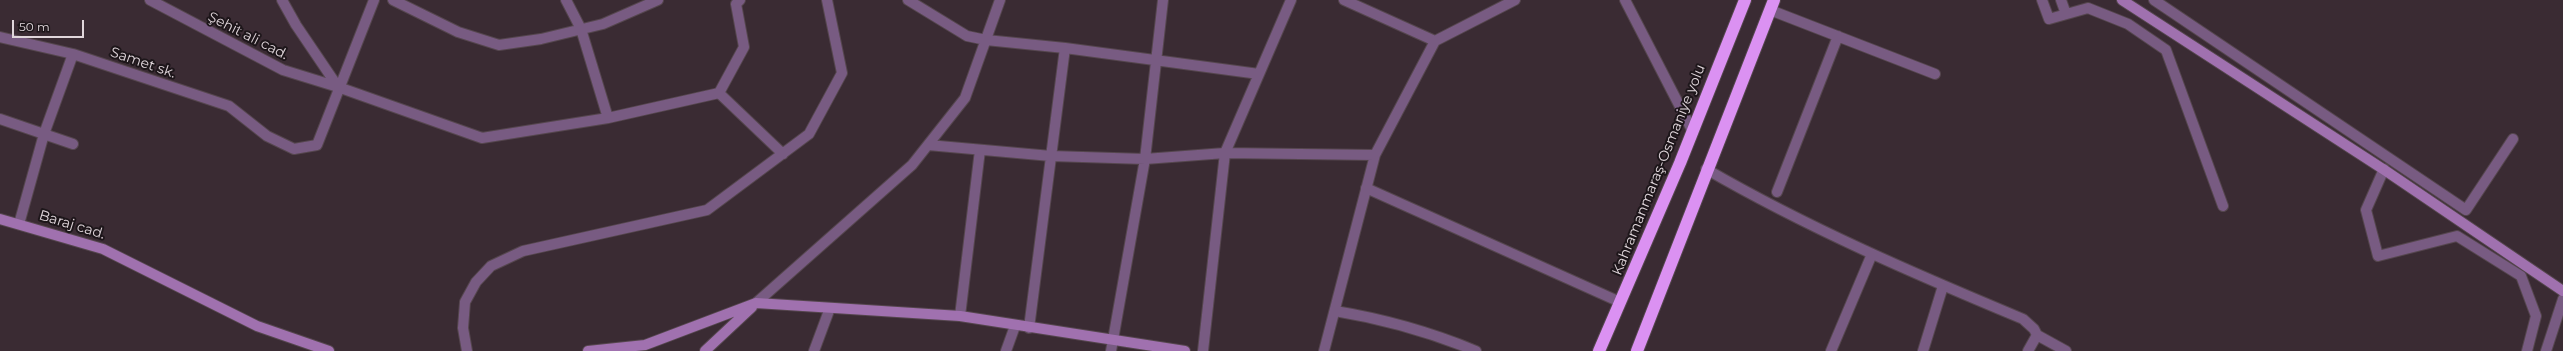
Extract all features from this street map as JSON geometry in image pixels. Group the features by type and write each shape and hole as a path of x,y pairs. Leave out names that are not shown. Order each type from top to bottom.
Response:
{"highway":[{"name":"Kahramanmaraş-Osmaniye yolu","path":"1599,351 1745,0"},
{"path":"1637,351 1706,169 1772,5"}],"street":[{"name":"Şehit ali cad.","path":"150,0 283,70 338,87 482,138 608,118 719,93"},
{"path":"282,0 296,25 338,87"},
{"path":"338,87 374,0"},
{"path":"392,0 458,32 499,45 541,39 603,24 658,0"},
{"path":"566,0 581,29 608,118"},
{"path":"740,0 736,4 744,47 719,93 783,154"},
{"path":"466,351 464,302 476,282 491,266 523,251 707,210 809,134 842,73 827,0"},
{"path":"908,0 967,36 986,40 1065,48 1259,74"},
{"path":"705,351 756,303 912,165 965,98 1000,0"},
{"path":"1111,351 1145,158 1163,0"},
{"path":"1202,351 1225,153 1291,0"},
{"path":"1344,0 1435,41"},
{"path":"1324,351 1375,155 1435,41 1515,0"},
{"path":"1625,0 1692,130"},
{"path":"2042,0 2049,19 2088,8 2128,24 2166,50 2223,206"},
{"path":"2061,0 2066,14"},
{"path":"2122,0 2384,169 2563,291"},
{"path":"2154,0 2466,210 2513,139"},
{"path":"1772,5 1838,36 1935,74"},
{"path":"1777,192 1838,36"},
{"name":"Samet sk.","path":"0,37 73,54 230,106 267,136 294,149 317,145 338,87"},
{"path":"1029,328 1065,48"},
{"path":"19,224 44,134 73,54"},
{"path":"0,119 73,144"},
{"path":"928,145 1051,156 1145,158 1225,153 1375,155"},
{"path":"960,316 980,150"},
{"path":"1706,169 1768,204 1872,254 1943,286 2024,319 2034,329 2036,335 2066,351"},
{"path":"2384,169 2366,210 2378,256 2457,236 2521,276 2536,316 2526,351"},
{"path":"1366,188 1620,302"},
{"name":"Baraj cad.","path":"0,219 103,249 257,326 329,351"},
{"path":"1831,351 1872,254"},
{"path":"1923,351 1943,286"},
{"path":"2546,351 2563,299"},
{"path":"588,351 645,345 756,303 960,316 1015,326 1185,351"},
{"path":"814,351 830,308"},
{"path":"1335,311 1394,322 1437,335 1476,351"},
{"path":"1006,351 1015,326"},
{"path":"2028,351 2036,335"}]}
